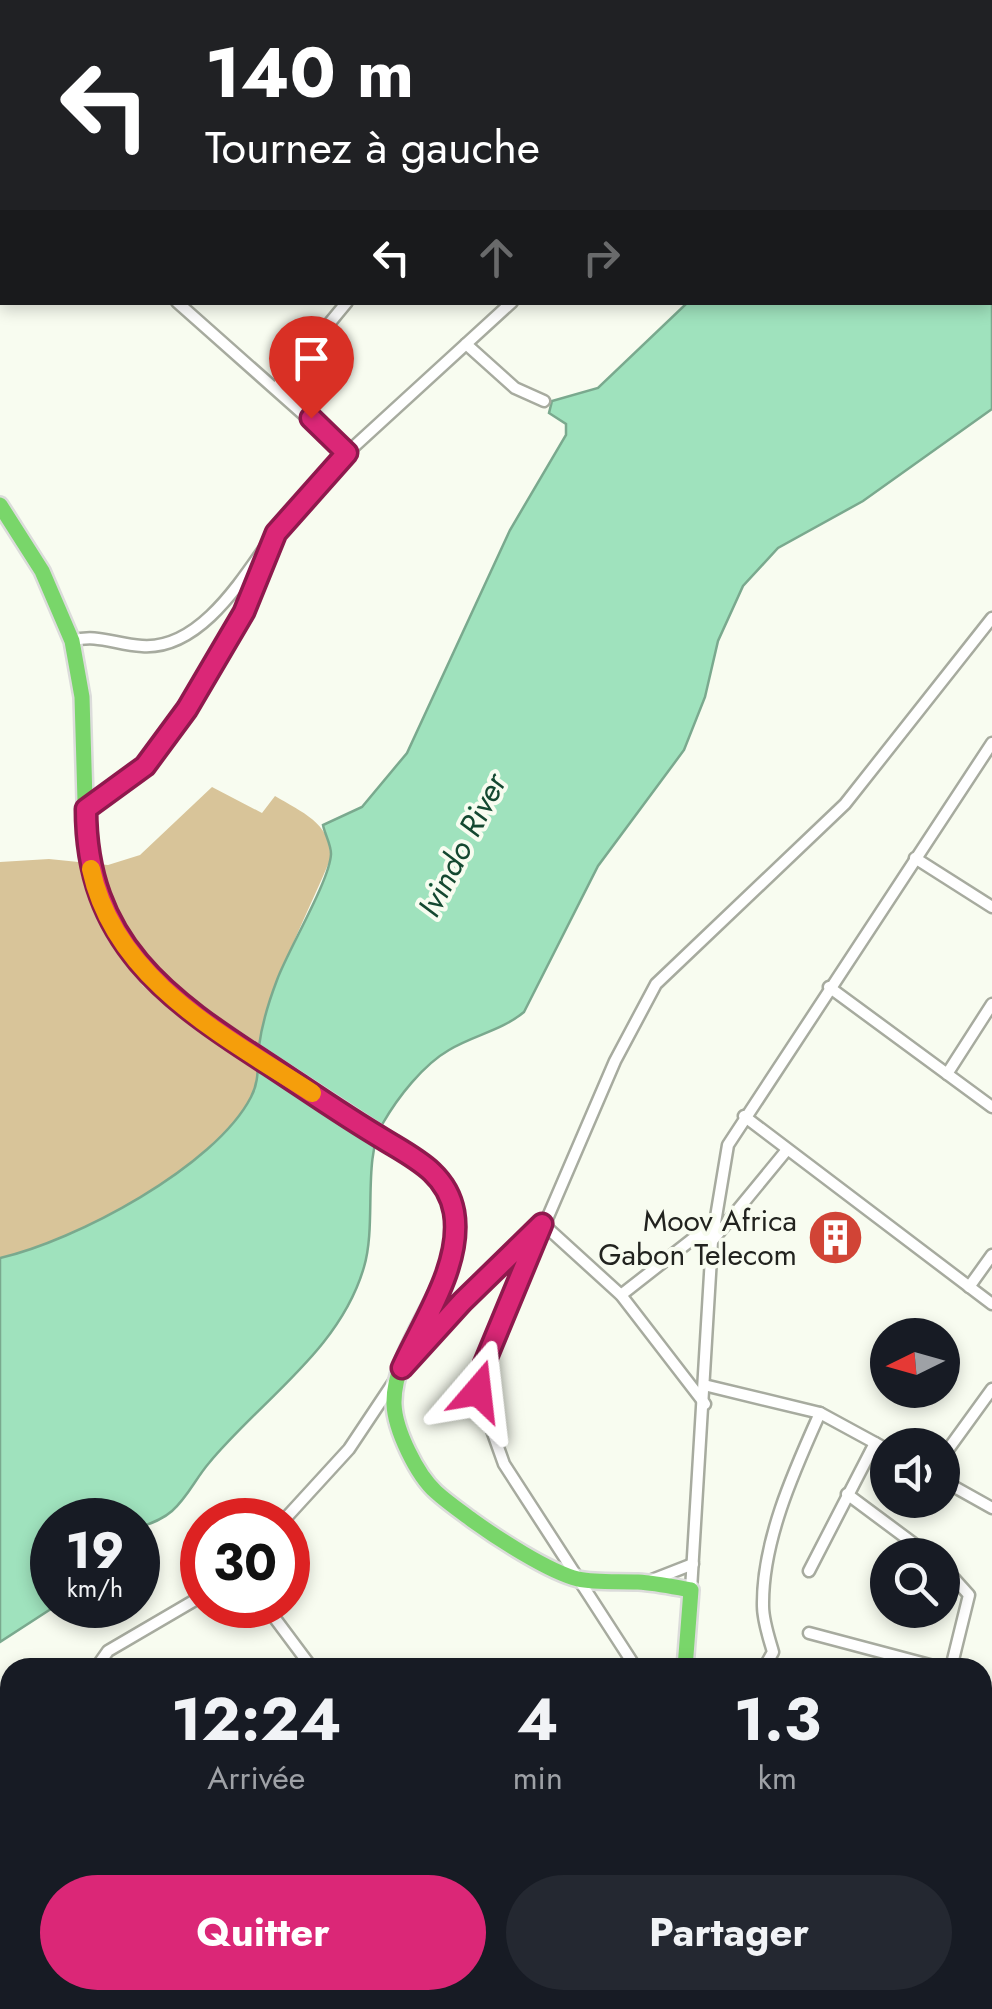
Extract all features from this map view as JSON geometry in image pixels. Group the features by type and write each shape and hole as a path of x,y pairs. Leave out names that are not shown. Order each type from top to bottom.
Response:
{"highway":[{"path":"0,505 42,571 72,641 82,697 91,874 117,936 150,979 243,1048 435,1173 454,1212 453,1251 402,1368 394,1404 401,1432 433,1490 498,1539 577,1579 644,1582 691,1590 685,1658"}],"street":[{"path":"180,305 347,453"},
{"path":"276,388 345,305"},
{"path":"72,641 102,638 140,646 179,642 208,618 347,453 509,305"},
{"path":"466,344 514,388 544,401"},
{"path":"86,809 145,766 187,709 244,612 276,533"},
{"path":"629,1658 577,1579 538,1510 504,1464 478,1391 484,1364 615,1061 656,984 845,804 992,618"},
{"path":"691,1590 712,1241 728,1146 744,1116 992,743"},
{"path":"916,858 992,908"},
{"path":"829,987 992,1107"},
{"path":"947,1074 992,1004"},
{"path":"744,1116 992,1304"},
{"path":"712,1241 786,1151"},
{"path":"542,1224 621,1295 705,1404"},
{"path":"304,1498 349,1449 402,1368 542,1224"},
{"path":"621,1295 700,1234 712,1241"},
{"path":"970,1288 992,1254"},
{"path":"704,1385 820,1412 870,1440"},
{"path":"960,1433 992,1389"},
{"path":"769,1658 772,1652 762,1608 771,1550 794,1470 820,1412"},
{"path":"809,1571 870,1452"},
{"path":"960,1490 992,1508"},
{"path":"847,1494 906,1538"},
{"path":"644,1582 693,1564"},
{"path":"953,1658 968,1595 960,1586"},
{"path":"103,1658 108,1651 180,1609"},
{"path":"282,1628 305,1658"},
{"path":"809,1632 904,1658"}],"shaded area":[{"path":"212,787 262,813 275,796 314,821 327,837 330,848 330,860 287,956 266,1015 252,1097 234,1123 208,1149 141,1198 66,1236 0,1258 0,862 49,859 108,865 140,855"}],"water":[{"name":"Ivindo River","path":"685,305 992,305 992,409 863,501 778,548 743,586 718,641 705,697 684,750 598,866 524,1012 439,1056 412,1082 383,1123 373,1155 368,1250 353,1297 337,1324 297,1372 209,1463 168,1514 160,1518 160,1498 30,1498 30,1623 0,1642 0,1258 66,1236 176,1174 233,1123 251,1097 271,996 329,866 331,850 323,825 362,807 407,753 510,530 566,435 566,424 549,413 552,401 598,388"}],"building":[{"name":"Moov Africa Gabon Telecom","path":"823,1218 851,1236 837,1257 822,1247 826,1240 814,1232"}],"slow traffic":[{"path":"91,869 117,936 150,979 312,1093"}],"place":[{"name":"Moov Africa Gabon Telecom","path":"836,1238"}],"route":[{"path":"311,418 347,453 276,533 244,612 187,709 145,766 86,809 91,874 117,936 150,979 243,1048 421,1161 448,1193 454,1212 453,1251 402,1368 542,1224 484,1364 478,1391"}]}
